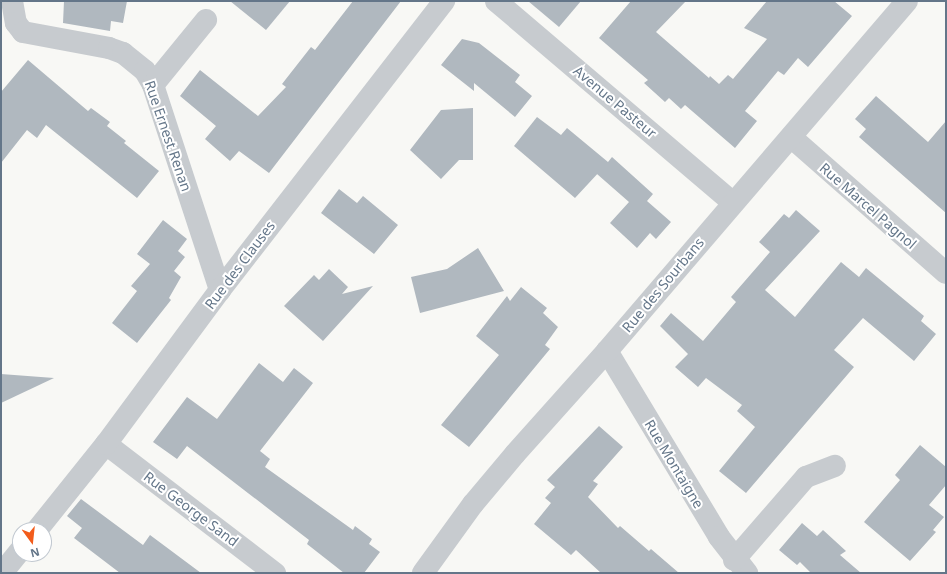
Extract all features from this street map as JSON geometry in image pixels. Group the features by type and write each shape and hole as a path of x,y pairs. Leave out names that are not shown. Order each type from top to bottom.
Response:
{"street":[{"name":"Rue Ernest Renan","path":"12,1 16,23 23,32 123,52 145,71 153,85 220,290"},
{"name":"Rue des Clauses","path":"43,522 106,444 220,290 444,1"},
{"name":"Avenue Pasteur","path":"496,1 733,203"},
{"name":"Rue des Sourbans","path":"422,573 478,498 791,138 907,1"},
{"path":"153,85 206,20"},
{"name":"Rue Marcel Pagnol","path":"791,138 946,273"},
{"name":"Rue Montaigne","path":"607,351 741,567"},
{"name":"Rue George Sand","path":"106,444 275,573"},
{"path":"741,567 806,477 835,466"},
{"path":"2,573 12,561"}],"building":[{"path":"64,1 127,1 123,23 111,21 110,31 63,23"},
{"path":"230,1 290,1 266,30"},
{"path":"353,1 401,1 269,173 239,151 230,161 205,139 216,126 180,96 200,70 258,116 286,87 282,84 311,47 315,50"},
{"path":"528,1 581,1 559,27"},
{"path":"631,1 686,1 656,32 709,78 710,76 719,84 728,75 733,79 767,39 744,28 767,1 834,1 852,16 808,67 798,58 784,75 778,71 745,111 757,121 735,148 685,105 681,109 669,98 665,102 644,83 648,80 599,38"},
{"path":"462,39 479,43 520,75 515,82 532,96 515,117 474,83 474,91 441,65"},
{"path":"28,60 88,111 91,108 110,122 107,126 126,141 124,143 159,171 137,198 46,125 37,138 27,130 1,163 1,92"},
{"path":"876,96 928,142 946,121 946,213 859,137 866,129 855,119"},
{"path":"473,108 473,160 459,160 441,179 410,150 441,110"},
{"path":"537,117 561,135 567,128 608,162 612,157 653,194 647,201 671,222 656,239 650,233 637,248 610,223 629,202 597,174 575,198 514,146"},
{"path":"339,189 357,203 363,196 398,225 374,254 321,213"},
{"path":"796,210 820,231 765,290 795,317 841,262 859,277 866,268 924,316 921,321 936,334 914,361 863,318 834,350 854,367 746,493 719,471 755,427 737,411 742,405 706,378 698,387 675,367 688,354 660,326 671,313 703,341 736,302 731,297 770,252 759,242 784,214 789,218"},
{"path":"163,220 187,239 178,251 185,257 174,271 181,277 169,298 171,300 137,343 112,323 137,291 131,286 150,264 137,254"},
{"path":"478,248 504,291 420,313 411,277 447,269"},
{"path":"329,269 348,287 342,294 373,286 323,341 284,306 314,275 319,280"},
{"path":"521,287 547,308 543,313 558,327 545,345 550,349 469,447 441,425 499,355 476,336 507,296 510,301"},
{"path":"259,363 283,382 294,368 313,383 260,451 270,459 265,467 353,530 355,526 372,539 369,544 380,552 364,573 344,573 307,544 309,540 187,446 177,459 153,442 187,397 217,419"},
{"path":"1,374 54,378 1,403"},
{"path":"599,426 623,447 593,481 598,484 588,497 618,528 620,526 649,551 651,549 679,573 601,573 576,550 571,555 534,524 551,503 545,498 555,487 547,480"},
{"path":"920,445 946,467 946,485 929,505 944,517 933,530 936,532 910,561 864,522 900,480 895,475"},
{"path":"81,499 143,545 150,535 201,573 120,573 74,538 82,528 67,516"},
{"path":"802,523 817,536 823,530 846,551 840,555 861,573 811,573 800,562 797,565 779,550"}]}
